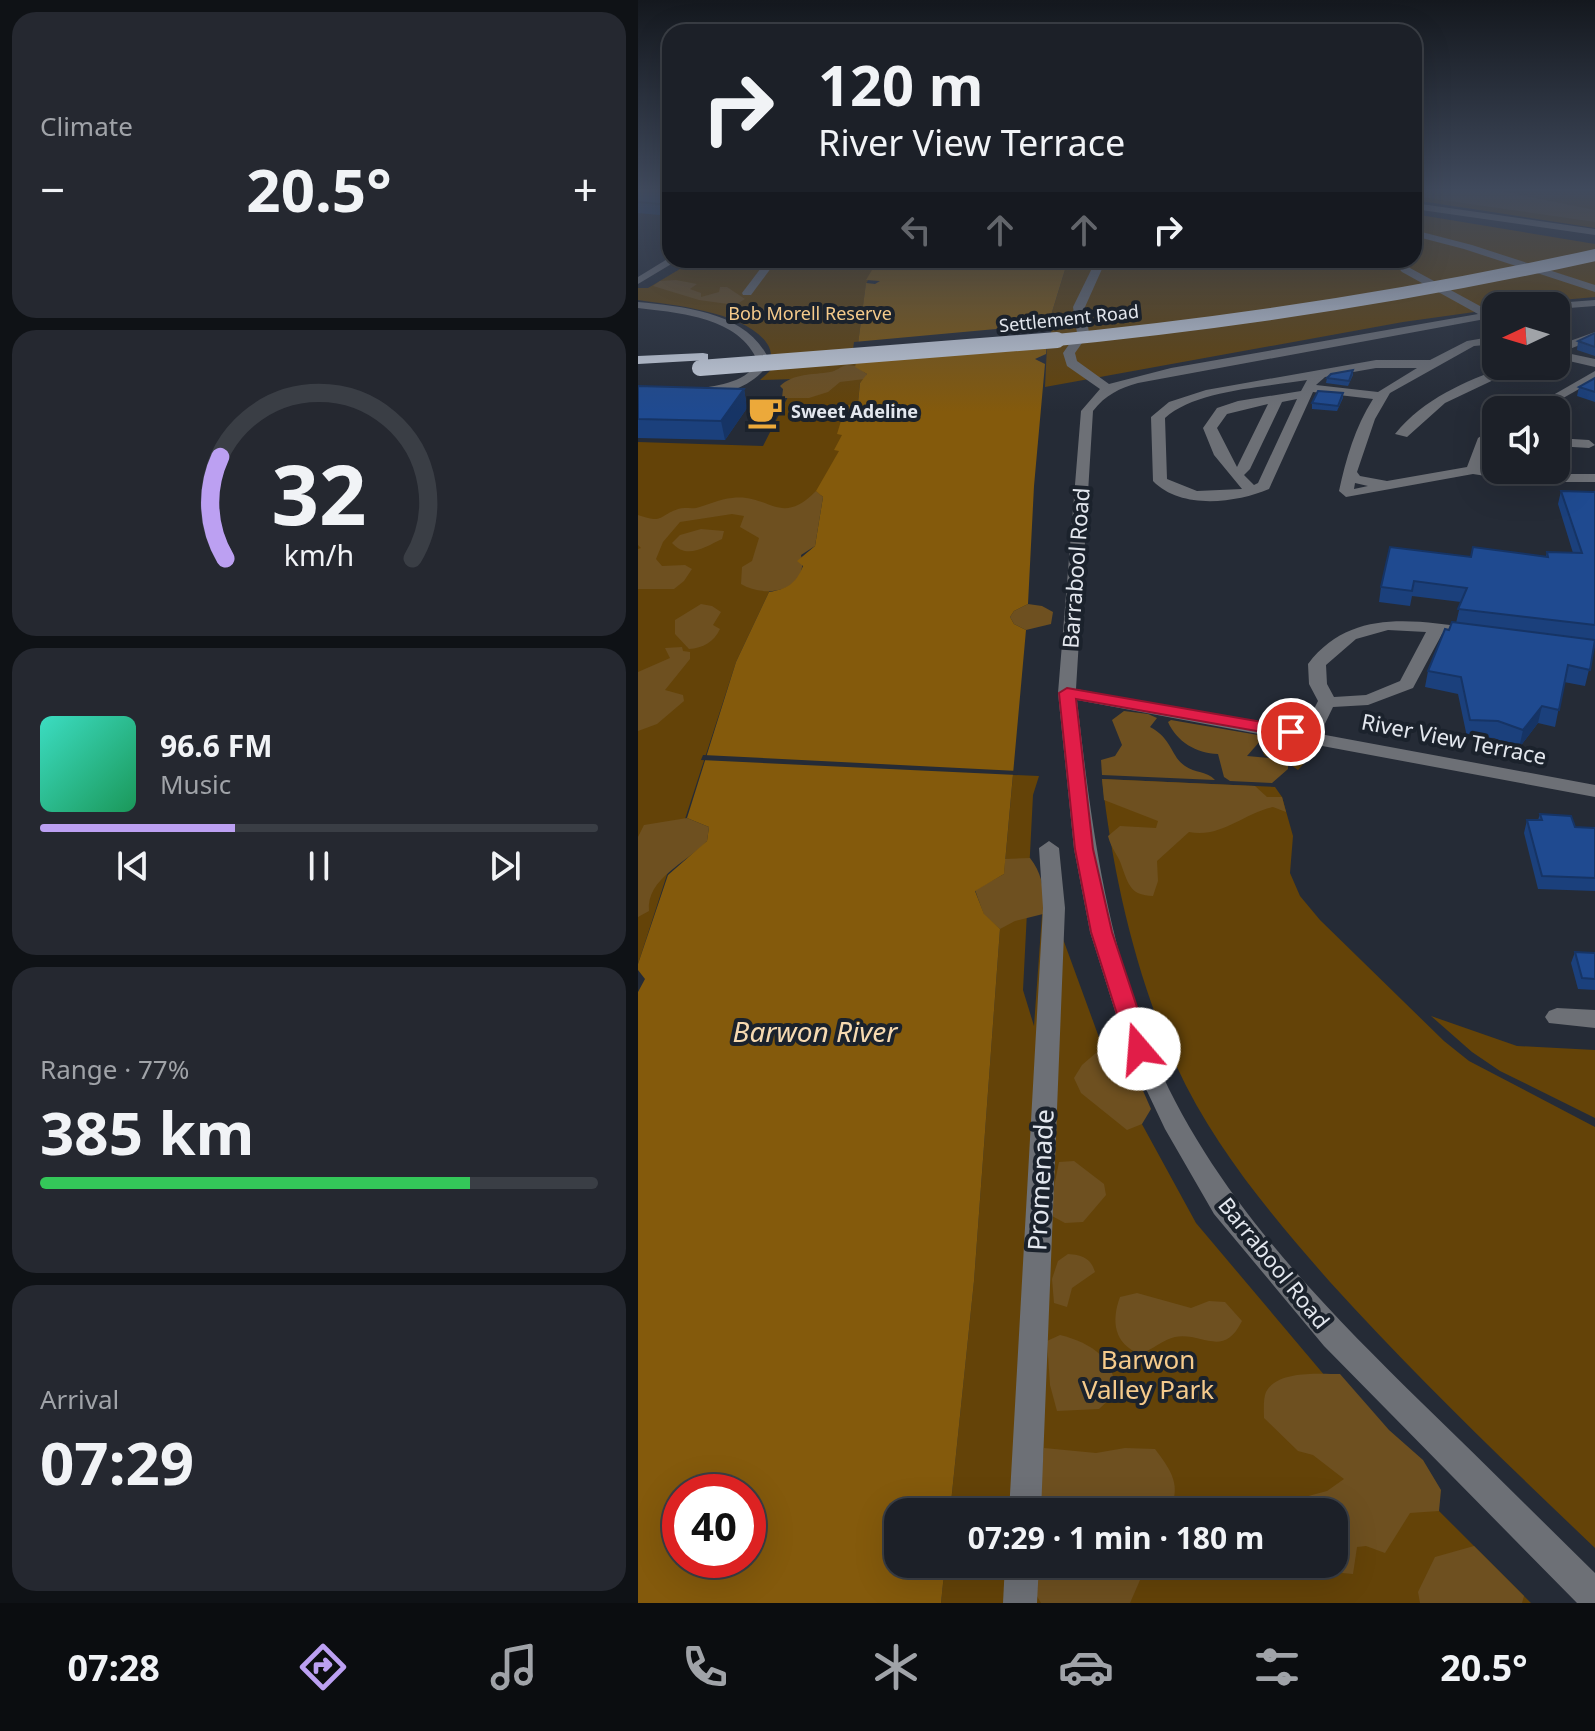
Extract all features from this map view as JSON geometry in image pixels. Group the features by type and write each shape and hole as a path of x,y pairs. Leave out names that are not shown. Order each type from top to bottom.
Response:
{"highway":[{"name":"Settlement Road","path":"638,371 702,362 1217,313 1445,277 1510,263"},
{"name":"Settlement Road","path":"638,360 702,362 973,349 1209,324 1458,286 1560,263"}],"street":[{"path":"1516,263 1595,289"},
{"path":"638,281 662,267"},
{"path":"747,293 766,268"},
{"path":"1097,268 1079,307 1083,333 1069,353 1071,363 1108,389 1186,369 1482,316"},
{"path":"1404,268 1482,308"},
{"path":"1570,305 1595,303"},
{"path":"638,305 688,312 718,321 747,337 761,352 763,366 752,376 716,390 687,394"},
{"path":"1570,346 1595,335"},
{"path":"1482,342 1471,343 1401,379 1381,396 1364,428 1346,491 1351,494 1473,470 1511,477 1595,478"},
{"path":"1570,356 1595,363"},
{"path":"1322,373 1307,391 1264,486 1238,495 1190,494 1170,490 1160,481 1158,417 1172,405 1206,394 1322,373 1376,364 1430,364"},
{"path":"1558,396 1595,375"},
{"path":"1402,434 1412,421 1446,396 1484,380"},
{"name":"Barrabool Road","path":"1108,389 1095,398 1087,411 1067,693 1084,849 1101,932 1139,1049 1174,1122 1224,1206 1334,1336 1595,1597"},
{"path":"1253,492 1235,475 1213,441 1210,428 1222,411 1307,391 1381,396"},
{"path":"1235,475 1243,469 1277,399"},
{"path":"1570,439 1589,444"},
{"path":"1473,470 1482,444"},
{"path":"1436,629 1407,684 1365,701 1344,705 1327,701 1318,684 1317,664 1330,647 1364,628 1390,623 1489,635"},
{"name":"River View Terrace","path":"1067,693 1595,791"},
{"path":"1310,736 1327,701"},
{"name":"Promenade","path":"1026,1498 1054,908 1049,848"},
{"path":"1557,1017 1595,1019"},
{"path":"1020,1603 1021,1578"}],"green space":[{"path":"1422,263 1595,263 1595,297 1570,299 1570,292 1482,292 1482,311 1403,322 1045,387 1048,325 1066,268 1422,268"},
{"name":"Bob Morell Reserve","path":"682,268 874,268 866,284 855,367 865,379 860,383 858,403 837,407 836,410 850,412 850,441 769,592 736,662 638,964 638,442 763,446 797,379 760,380 772,369 768,345 758,334 744,325 709,312 638,300 638,288 648,288"},
{"path":"1268,742 1318,748 1298,770 1282,759 1265,756 1263,753"},
{"name":"Barwon Valley Park","path":"1013,775 1039,776 1033,795 1023,990 1034,1026 1044,887 1108,1062 1196,1223 1439,1511 1531,1603 941,1603 944,1578 1348,1578 1348,1498 951,1498 974,1281 1000,929 984,915 1004,874"},
{"path":"1102,779 1275,787 1282,797 1293,836 1290,873 1300,896 1320,920 1444,1041 1469,1061 1595,1127 1595,1548 1427,1384 1330,1282 1245,1179 1208,1124 1176,1065 1138,961 1120,889"},
{"path":"1431,1016 1517,1046 1595,1050 1595,1118 1500,1071 1472,1052"}],"shaded area":[{"path":"660,281 697,284 690,289 701,293 701,297 719,292 720,287 727,287 745,299 735,305 699,300 653,286"},
{"path":"847,365 867,374 865,379 840,382 828,392 809,398 782,398 783,389 780,386 791,379"},
{"path":"816,491 823,497 815,546 801,555 799,577 783,589 762,591 741,584 742,567 752,561 759,538 740,527 744,516 732,514 680,522 663,542 656,559 662,566 685,565 692,569 674,589 638,589 638,549 641,548 638,545 638,515 657,519 678,509 696,508 732,498 756,500 783,508 793,507"},
{"path":"701,529 724,531 722,539 690,551 684,551 672,543 680,535"},
{"path":"701,604 721,612 713,625 720,629 708,644 689,649 675,634 675,620"},
{"path":"1028,604 1053,612 1051,624 1026,630 1014,624 1010,617 1014,611"},
{"path":"682,647 683,651 690,652 690,659 665,690 683,695 684,701 657,724 638,731 638,672 670,658 665,648"},
{"path":"1124,711 1157,718 1150,727 1163,736 1180,762 1215,780 1102,775 1101,760 1115,756 1122,745 1112,720"},
{"path":"1171,720 1258,735 1261,740 1247,756 1282,759 1288,769 1272,783 1230,781 1224,777 1218,754 1188,745 1172,729 1168,722"},
{"path":"1102,779 1255,786 1267,797 1282,797 1286,812 1273,807 1212,832 1189,832 1157,861 1158,881 1153,896 1146,895 1135,891 1129,884 1108,836 1120,826 1156,828 1158,821 1104,800"},
{"path":"687,818 709,827 707,841 661,880 650,899 649,911 638,917 638,837 644,825"},
{"path":"1030,858 1042,884 1043,914 1015,921 1000,929 984,915 975,890 1004,874 1005,859"},
{"path":"1097,1052 1126,1052 1151,1109 1142,1124 1127,1130 1081,1093 1074,1078 1082,1065"},
{"path":"1074,1161 1104,1184 1106,1195 1083,1222 1065,1223 1052,1216 1052,1197 1059,1162"},
{"path":"1068,1254 1085,1258 1095,1272 1072,1288 1067,1307 1054,1303 1052,1279 1058,1261"},
{"path":"1137,1293 1191,1308 1209,1301 1225,1302 1242,1321 1227,1339 1212,1341 1175,1337 1140,1354 1131,1350 1120,1338 1116,1323 1120,1297"},
{"path":"1060,1335 1092,1348 1112,1372 1114,1395 1099,1409 1057,1411 1050,1385 1047,1341"},
{"path":"1340,1374 1389,1430 1423,1460 1441,1490 1439,1511 1410,1513 1385,1553 1366,1546 1357,1547 1353,1574 1348,1574 1348,1498 1301,1498 1327,1491 1344,1479 1313,1455 1298,1451 1264,1418 1266,1392 1272,1385 1289,1377"},
{"path":"1044,1448 1096,1453 1125,1448 1155,1449 1166,1464 1175,1487 1174,1498 1039,1498"},
{"path":"1474,1546 1524,1596 1522,1603 1420,1603 1418,1592 1435,1557"},
{"path":"1036,1578 1141,1578 1130,1603 1041,1603 1034,1591"}],"water":[{"name":"Barwon River","path":"873,268 1066,268 1048,325 1046,354 1035,359 1045,364 1028,604 1014,611 1010,617 1014,624 1026,630 1004,874 975,891 984,914 1000,929 974,1281 951,1498 884,1498 884,1578 944,1578 941,1603 638,1603 638,992 645,979 638,970 638,964 668,875 707,841 709,827 687,818 736,662 769,592 794,581 803,566 797,561 815,546 823,497 816,491 839,451 834,450 842,435 837,434 844,411 835,410 836,407 858,403 860,383 867,374 855,367 866,283 880,281 866,280"}],"pier":[{"path":"1052,324 1050,345 851,363 854,342"},
{"path":"703,755 1018,771 1017,775 701,760"}],"building":[{"path":"1595,333 1595,347 1578,341"},
{"path":"1353,370 1349,381 1327,378 1331,374"},
{"path":"1595,378 1595,392 1579,387"},
{"path":"638,386 744,389 721,421 638,419"},
{"path":"1318,391 1343,393 1338,406 1312,403"},
{"path":"1561,491 1595,492 1595,625 1458,609 1467,588 1414,581 1412,591 1381,587 1390,547 1471,557 1473,547 1548,557 1547,552 1582,553"},
{"path":"1452,622 1595,640 1590,670 1568,665 1559,710 1542,706 1523,730 1498,721 1470,720 1461,677 1428,671 1445,629 1449,630"},
{"path":"1540,814 1571,816 1575,827 1595,828 1595,878 1542,876 1527,820 1542,820"},
{"path":"1575,952 1595,953 1595,979 1582,978"}],"place":[{"name":"Sweet Adeline","path":"765,412"}],"route":[{"path":"1139,1049 1101,932 1084,849 1067,693 1291,732"}]}
